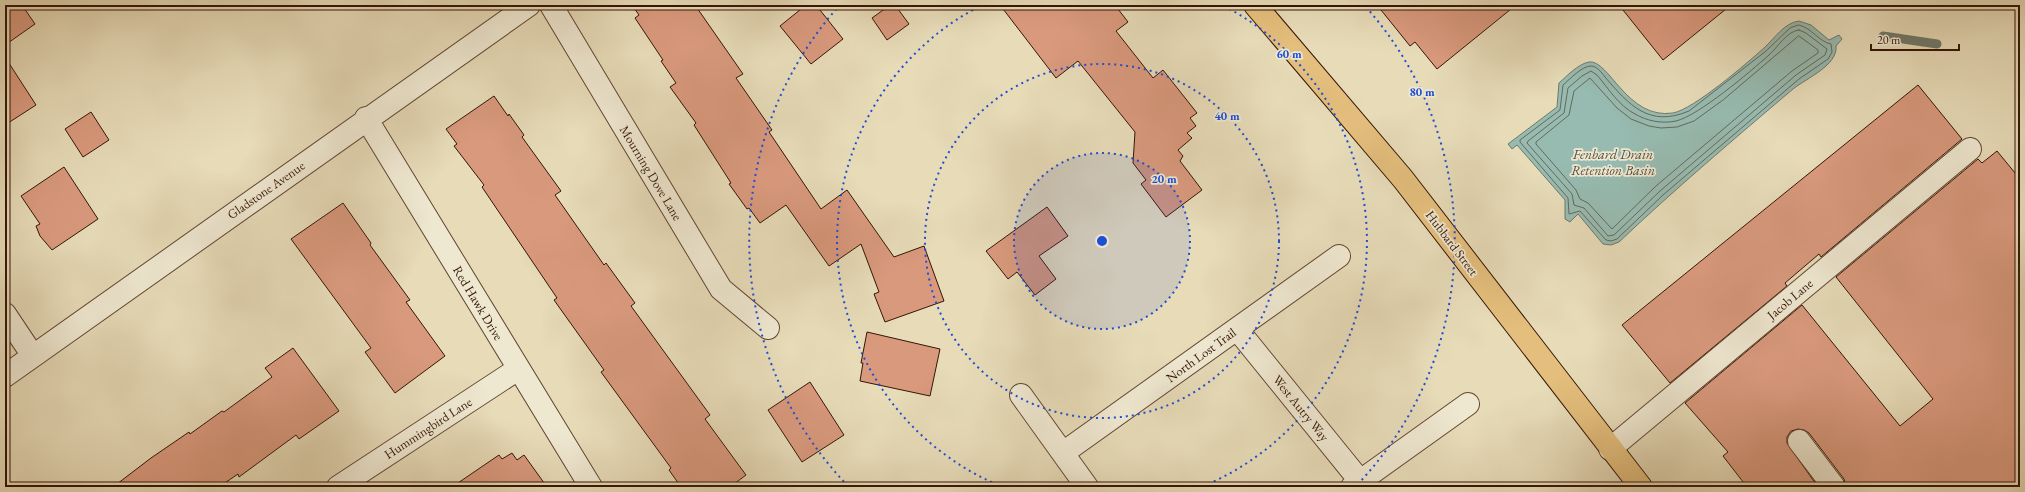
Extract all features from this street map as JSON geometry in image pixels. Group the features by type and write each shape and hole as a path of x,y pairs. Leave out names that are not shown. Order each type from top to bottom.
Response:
{"main road":[{"name":"Hubbard Street","path":"1255,5 1403,179 1610,449 1634,485"}],"street":[{"name":"Gladstone Avenue","path":"5,376 366,118 529,5"},
{"name":"Mourning Dove Lane","path":"550,5 721,289 768,328"},
{"name":"Red Hawk Drive","path":"366,118 590,487"},
{"name":"Jacob Lane","path":"1610,449 1970,149"},
{"name":"North Lost Trail","path":"1063,453 1339,256"},
{"path":"5,314 33,356"},
{"name":"West Autry Way","path":"1236,329 1359,485"},
{"name":"Hummingbird Lane","path":"338,487 518,369"},
{"path":"1021,395 1087,487"},
{"path":"1359,485 1468,404"},
{"path":"1799,441 1834,487"}],"water":[{"name":"Fenbard Drain Retention Basin","path":"1799,21 1811,25 1829,40 1839,35 1842,39 1836,46 1832,59 1827,65 1793,89 1727,145 1619,242 1611,245 1603,244 1578,214 1570,222 1565,219 1565,200 1517,145 1512,149 1508,144 1557,107 1559,83 1585,63 1589,62 1596,64 1604,70 1631,99 1643,108 1657,113 1673,113 1682,110 1706,95 1733,75 1784,28 1794,22"}],"building":[{"path":"5,5 22,5 35,24 5,45"},
{"path":"632,5 695,5 743,74 736,78 772,130 769,132 821,209 847,190 894,257 924,246 944,301 885,322 874,294 879,292 861,244 829,266 786,205 760,223 749,208 747,209 729,184 731,183 694,125 696,123 670,87 676,83 661,61 663,60 635,18 639,15"},
{"path":"806,5 816,5 843,39 811,64 780,26"},
{"path":"890,5 895,5 909,24 887,40 872,18"},
{"path":"1000,5 1115,5 1128,22 1116,31 1153,78 1163,70 1197,113 1190,118 1196,126 1187,133 1192,138 1178,150 1183,156 1180,161 1202,190 1166,217 1141,184 1146,180 1133,163 1135,132 1078,61 1056,78"},
{"path":"1377,5 1516,5 1437,69 1415,42 1410,46"},
{"path":"1619,5 1731,5 1663,60"},
{"path":"5,57 36,105 5,125"},
{"path":"1918,85 1962,139 1821,257 1819,254 1785,283 1787,286 1670,383 1622,325"},
{"path":"494,96 524,135 522,137 561,191 555,195 604,265 606,263 635,303 631,306 710,415 705,419 746,475 730,487 681,487 669,470 671,468 601,372 604,370 554,300 557,298 482,187 484,185 454,146 457,144 446,129"},
{"path":"91,112 109,140 83,157 65,129"},
{"path":"1997,151 2020,179 2020,487 1846,487 1844,479 1809,433 1798,429 1791,431 1787,437 1787,443 1818,487 1747,487 1723,456 1728,452 1685,403 1802,305 1900,426 1933,399 1836,277 1978,159 1982,163"},
{"path":"64,167 98,219 52,250 40,236 36,226 40,224 21,196"},
{"path":"343,203 371,243 370,245 410,300 406,302 445,356 395,393 365,352 371,348 291,239"},
{"path":"1047,207 1068,236 1039,256 1056,279 1035,295 1017,272 1008,279 986,251"},
{"path":"867,332 940,349 930,396 860,381 863,363 861,363"},
{"path":"293,348 339,411 299,439 296,435 239,477 238,474 219,487 113,487 151,458 189,432 190,434 222,411 224,412 272,377 265,368"},
{"path":"810,382 844,435 802,462 768,410"},
{"path":"512,453 517,460 524,455 547,487 452,487 499,455 502,459"}],"waterway":[{"path":"1883,36 1937,44"}]}
